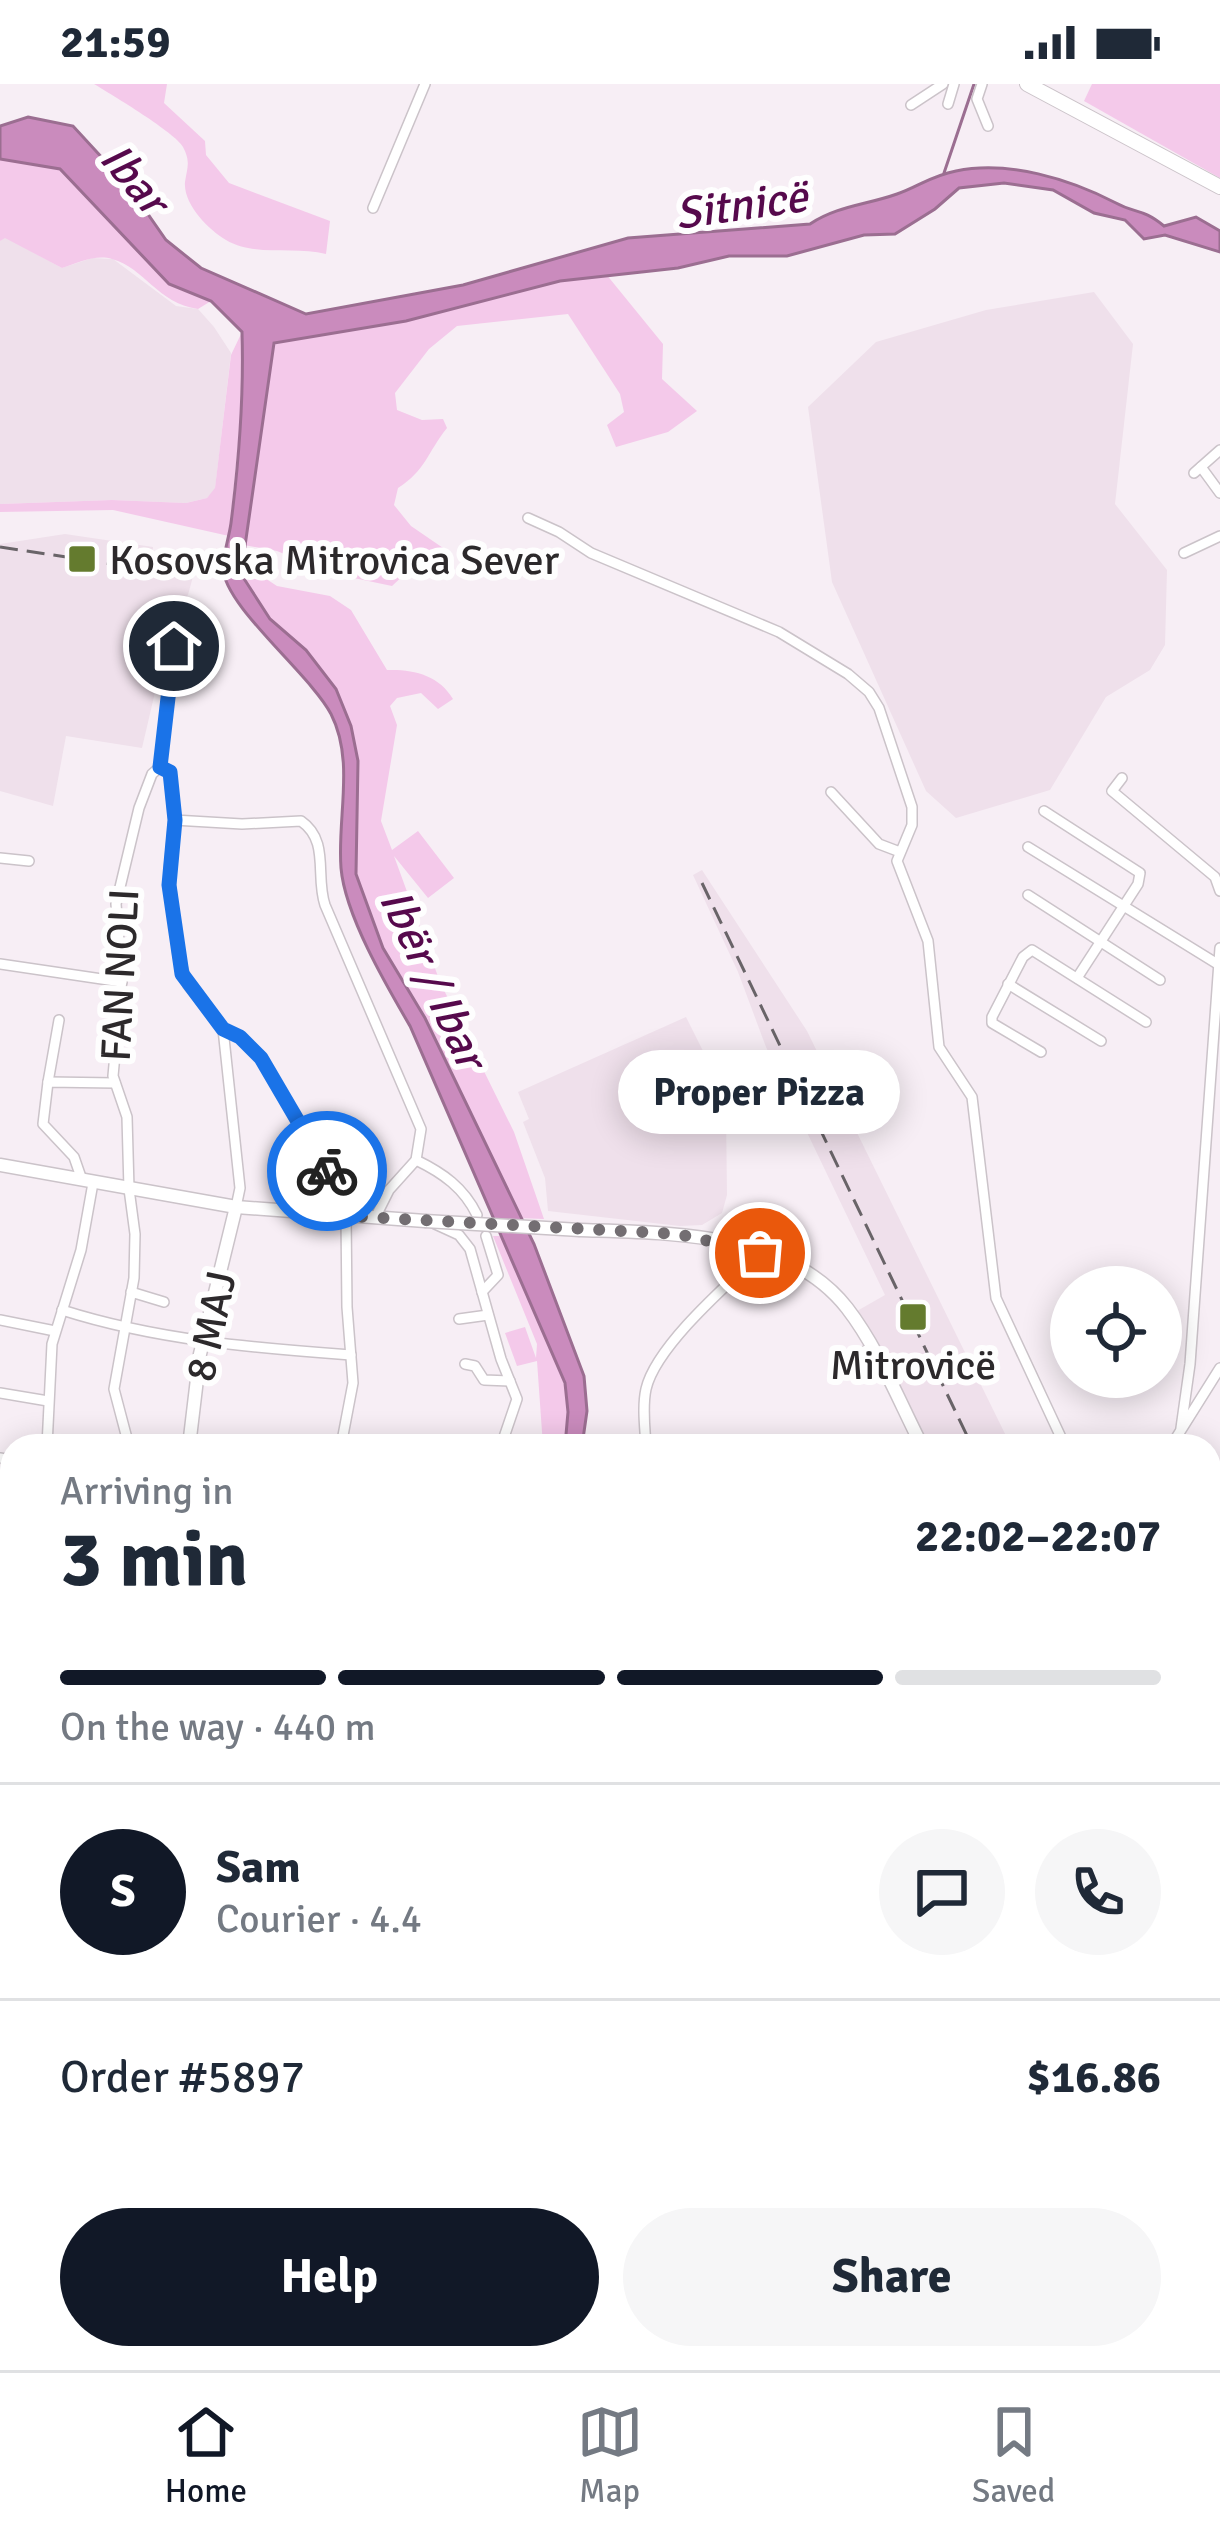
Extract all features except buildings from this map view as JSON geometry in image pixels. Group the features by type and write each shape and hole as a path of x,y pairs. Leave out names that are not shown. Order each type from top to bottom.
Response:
{"main road":[{"path":"1027,84 1054,90 1220,188"},
{"path":"0,1165 236,1207 678,1234 760,1253 816,1277 847,1309 916,1434"},
{"name":"8 MAJ","path":"191,1434 203,1341 236,1207"}],"street":[{"path":"373,208 425,84"},
{"path":"911,105 944,84"},
{"path":"948,104 955,84"},
{"path":"982,84 977,99 988,126"},
{"path":"1220,450 1198,470 1220,493"},
{"path":"528,518 602,558 779,632 864,687 881,713 912,807 912,825 898,866 929,948 939,1047 972,1097 996,1298 1060,1434"},
{"path":"1184,553 1220,536"},
{"path":"174,646 160,767 172,779 175,820 169,872 180,965 188,985 223,1029 240,1037 261,1058 338,1191 346,1216 353,1383 342,1434"},
{"name":"FAN NOLI","path":"126,1434 114,1389 131,1292 135,1234 127,1117 115,1083 122,982 116,904 139,808 152,774 160,767"},
{"path":"1123,778 1112,791 1215,878 1220,891"},
{"path":"831,792 878,844 900,852"},
{"path":"1044,811 1138,871 1138,884 1077,978"},
{"path":"175,820 301,821 313,832 320,848 319,878 326,905 368,1012 417,1113 422,1144 416,1160 388,1190 375,1217"},
{"path":"1028,847 1219,965"},
{"path":"0,859 29,861"},
{"path":"1028,896 1160,980"},
{"path":"1041,1052 992,1023 1008,984 1032,950 1146,1022"},
{"path":"1181,1428 1190,1364 1220,950"},
{"path":"0,964 122,982"},
{"path":"1008,984 1101,1042"},
{"path":"47,1434 55,1331 81,1250 87,1181 74,1157 43,1124 59,1020"},
{"path":"223,1029 240,1187 236,1207"},
{"path":"48,1082 115,1083"},
{"path":"416,1160 441,1172 469,1198 477,1215"},
{"path":"1202,1213 1220,1214"},
{"path":"424,1221 465,1240 517,1399 505,1434"},
{"path":"482,1292 498,1275 486,1236"},
{"path":"645,1434 644,1403 650,1378 694,1318 760,1253"},
{"path":"131,1292 164,1302"},
{"path":"62,1310 203,1341 351,1355"},
{"path":"459,1319 488,1315"},
{"path":"0,1320 55,1331"},
{"path":"840,1364 871,1348"},
{"path":"465,1364 475,1366 484,1380 510,1381"},
{"path":"1190,1364 1196,1375 1212,1380"},
{"path":"1178,1434 1220,1368"},
{"path":"0,1393 48,1401"}],"shaded area":[{"path":"94,84 167,84 164,103 205,141 206,155 229,183 330,221 326,254 249,248 219,236 188,199 183,147 143,114"},
{"path":"1092,84 1220,84 1220,178 1084,101"},
{"path":"28,117 73,126 129,187 166,240 201,268 306,314 463,285 628,238 810,224 939,176 976,168 1038,174 1079,186 1164,226 1196,217 1220,231 1220,252 1165,235 1144,239 1125,220 1094,213 1053,190 1004,183 959,188 895,234 864,235 787,256 729,256 678,268 560,281 406,321 274,343 241,574 270,619 306,650 336,689 351,726 358,761 356,874 383,948 425,1018 534,1244 584,1376 584,1434 566,1434 565,1383 410,1026 350,907 340,849 342,751 331,714 227,584 223,563 239,451 242,332 211,301 169,284 60,169 0,159 0,126"},
{"path":"0,159 60,168 169,284 211,301 198,309 172,300 112,259 93,258 62,268 5,238 0,241"},
{"path":"5,237 62,268 92,258 113,259 176,306 198,309 214,327 231,353 215,489 207,498 186,503 0,504 0,241"},
{"path":"606,274 663,344 662,379 697,411 668,432 616,447 607,425 624,412 620,394 568,314 457,326 429,349 395,393 397,410 422,420 443,419 447,428 421,468 398,488 394,505 411,526 446,550 434,571 407,572 392,586 330,573 277,551 244,545 274,342 406,321 560,281"},
{"path":"1094,292 1133,344 1115,504 1167,570 1165,645 1150,670 1106,697 1050,790 956,818 926,791 832,582 808,407 876,342 986,310"},
{"path":"242,332 244,381 229,536 113,510 0,512 0,504 186,503 207,498 215,488 231,355"},
{"path":"65,534 153,547 152,559 195,569 188,595 173,615 142,748 66,736 53,806 0,791 0,544"},
{"path":"242,563 277,586 330,596 351,610 387,670 424,675 453,699 438,709 421,693 397,698 390,706 397,725 381,821 392,850 418,831 454,878 428,898 394,856 440,982 514,1132 544,1219 518,1218 425,1018 383,948 356,874 358,761 351,726 336,689 306,650 269,618 241,574"},
{"path":"702,870 807,1031 1005,1434 919,1434 857,1311 885,1295 766,1047 693,875"},
{"path":"686,1017 712,1069 726,1112 727,1195 722,1213 702,1225 680,1226 548,1211 545,1178 523,1122 529,1119 518,1092"},
{"path":"493,1236 500,1236 552,1346 566,1397 566,1434 542,1434 537,1361 517,1366 505,1333 525,1327 536,1358 537,1344"}],"waterway":[{"path":"944,173 974,84"}],"railway":[{"path":"0,547 119,565"},
{"path":"702,883 966,1434"}],"way so far":[{"path":"327,1171 346,1216 678,1234 760,1253"}],"place":[{"name":"Kosovska Mitrovica Sever","path":"82,559"},
{"name":"Proper Pizza","path":"760,1253"},
{"name":"Mitrovicë","path":"913,1317"}],"route":[{"path":"174,646 160,767 172,779 175,820 169,885 182,974 223,1029 240,1037 261,1058 327,1171"}],"water label":[{"name":"Ibar","path":"135,178"},
{"name":"Sitnicë","path":"741,204"},
{"name":"Ibër / Ibar","path":"434,978"}]}
